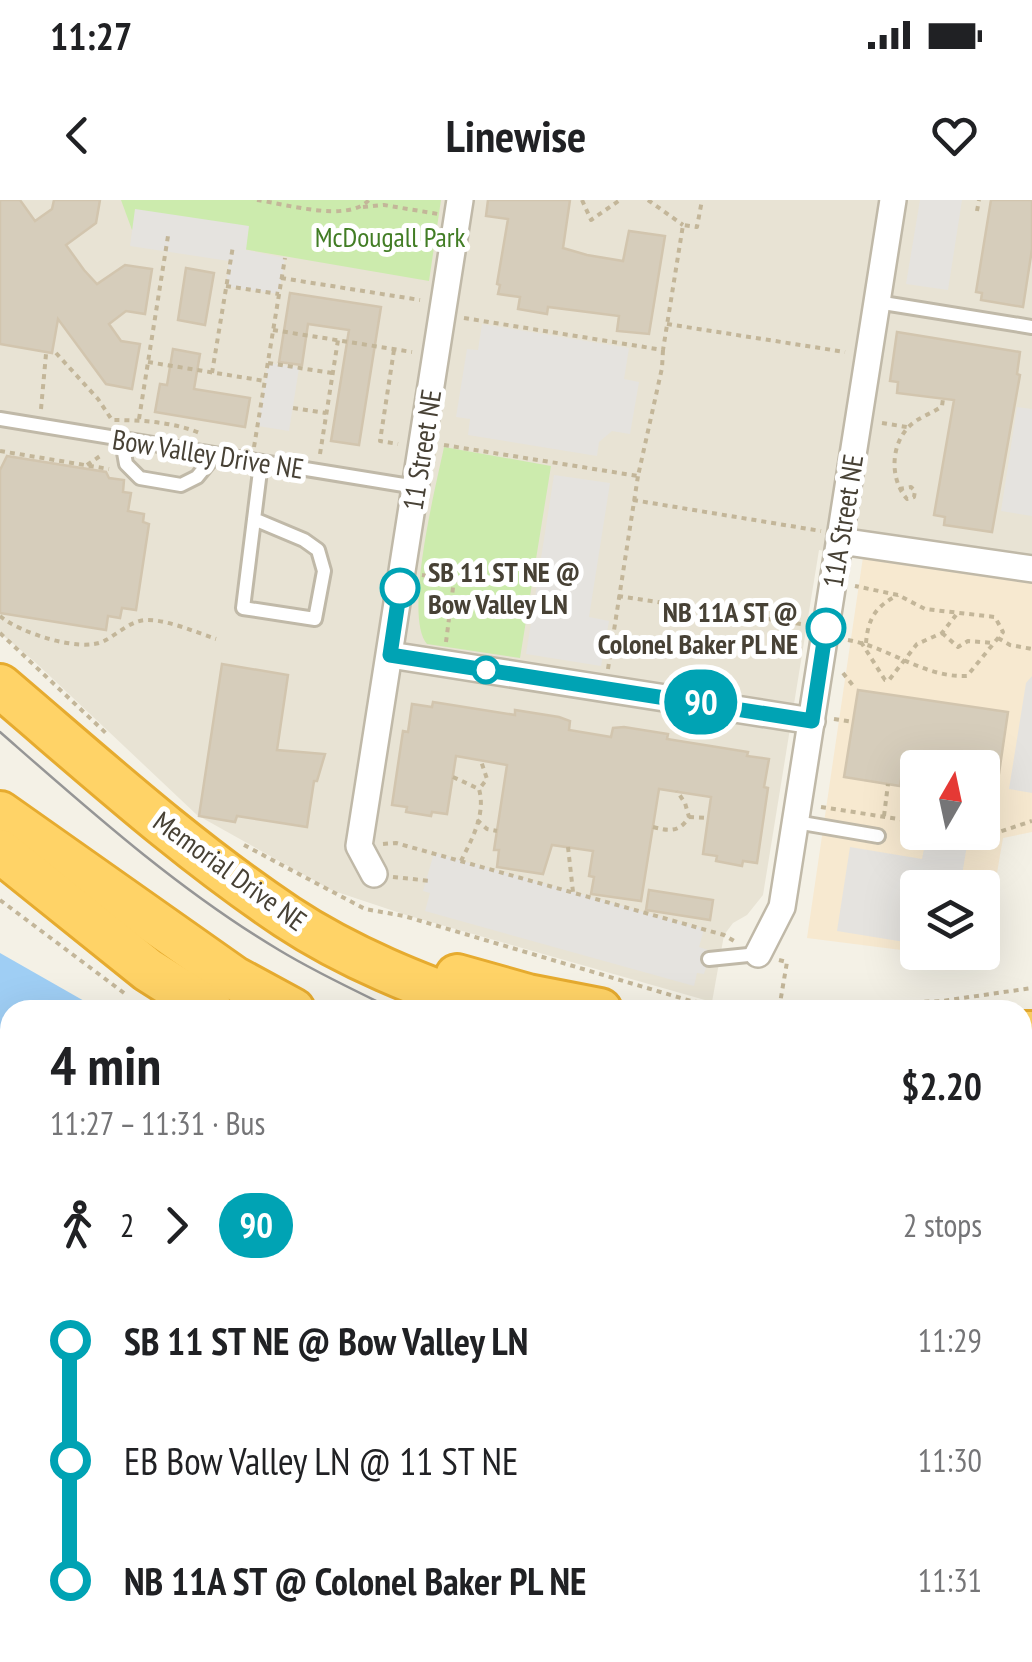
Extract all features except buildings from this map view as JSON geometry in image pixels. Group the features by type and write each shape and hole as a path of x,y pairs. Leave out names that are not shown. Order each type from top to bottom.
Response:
{"highway":[{"name":"Memorial Drive NE","path":"0,686 190,847 289,919 378,967 463,1000"},
{"path":"0,814 234,978 275,1000"},
{"path":"0,851 148,970 195,1000"},
{"path":"378,967 421,966 549,1000"}],"street":[{"name":"11A Street NE","path":"758,954 782,907 804,814 832,633 840,538 894,200"},
{"name":"11 Street NE","path":"359,846 459,209"},
{"path":"840,538 1032,570"},
{"path":"390,655 818,719"},
{"path":"359,846 374,874"}],"lane":[{"path":"878,302 1032,327"},
{"name":"Bow Valley Drive NE","path":"0,419 416,487"},
{"path":"128,442 126,464 140,478 181,485 197,477 215,456"},
{"path":"254,519 318,550 324,571 315,620 242,608 254,519 256,458"},
{"path":"804,814 878,836"},
{"path":"709,960 758,954"}],"path":[{"path":"257,200 333,212 384,205 459,209"},
{"path":"363,207 370,200"},
{"path":"582,200 592,220 620,200"},
{"path":"648,200 683,224 698,227 702,200"},
{"path":"978,211 979,200"},
{"path":"605,688 633,500 662,368 683,224"},
{"path":"128,442 138,420 168,236"},
{"path":"212,373 232,246"},
{"path":"239,446 256,458 284,258"},
{"path":"281,278 662,350"},
{"path":"226,286 279,294"},
{"path":"667,324 869,356"},
{"path":"273,330 436,356"},
{"path":"317,472 338,340"},
{"path":"380,441 394,349"},
{"path":"40,426 46,354"},
{"path":"56,354 112,420 138,420 206,436"},
{"path":"148,362 265,382"},
{"path":"268,363 333,373"},
{"path":"899,489 892,468 902,436 942,406 944,400"},
{"path":"293,408 326,413"},
{"path":"872,421 909,428"},
{"path":"423,442 638,476"},
{"path":"0,451 114,470"},
{"path":"633,500 840,538"},
{"path":"445,647 454,580 420,574 470,582"},
{"path":"618,596 832,633 952,677 967,676 1003,632 995,618 925,610 898,595 845,584"},
{"path":"898,595 880,604 867,623 863,643 885,680 917,644 942,633 957,613"},
{"path":"0,616 27,633 83,646 105,640 134,622 147,620 216,639"},
{"path":"942,633 958,647 968,641 996,640 1032,649"},
{"path":"834,661 855,688"},
{"path":"818,719 853,722"},
{"path":"461,861 475,833 482,806 479,789 488,775 481,760"},
{"path":"453,776 479,789"},
{"path":"884,816 888,784"},
{"path":"677,792 686,803 689,817"},
{"path":"804,814 900,819"},
{"path":"689,817 708,818"},
{"path":"653,827 678,830 689,817"},
{"path":"477,820 487,829 497,830"},
{"path":"1000,832 1032,822"},
{"path":"359,846 396,843 724,935 758,954 786,962 780,1000"},
{"path":"568,847 573,893"},
{"path":"0,900 135,1000"},
{"path":"949,1000 1032,988"}],"shaded area":[{"path":"0,200 1032,200 1032,583 819,550 763,895 724,935 712,1000 406,915 331,890 197,815 0,633"},
{"path":"920,200 962,200 948,290 906,284"},
{"path":"135,209 249,226 246,250 285,258 279,294 226,286 229,261 130,246"},
{"path":"482,324 629,348 624,379 639,382 630,434 612,431 599,442 597,456 468,435 470,419 456,417 467,349 478,350"},
{"path":"268,363 299,368 289,431 258,426"},
{"path":"1017,407 1032,409 1032,516 1001,511"},
{"path":"554,475 610,483 589,617 609,621 601,666 526,654"},
{"path":"863,557 1032,583 1032,832 1003,838 997,870 900,870 900,950 807,938"},
{"path":"1032,676 1032,793 1009,789 1026,683"},
{"path":"850,847 922,859 924,850 966,850 963,870 900,870 900,941 837,931"},
{"path":"434,853 704,929 699,947 711,951 704,974 697,973 694,986 425,911 430,893 423,891"}],"green space":[{"name":"McDougall Park","path":"121,200 441,200 429,281 132,230"},
{"path":"444,447 551,466 520,658 427,644 421,629 418,607 423,550"}],"water":[{"path":"0,953 82,1000 0,1000"}],"tram line":[{"path":"0,732 205,901 293,958 375,1000"}],"bus line":[{"name":"90","path":"400,588 390,655 812,721 826,628"}],"place":[{"name":"SB 11 ST NE @ Bow Valley LN","path":"400,588"},
{"name":"NB 11A ST @ Colonel Baker PL NE","path":"826,628"}]}
